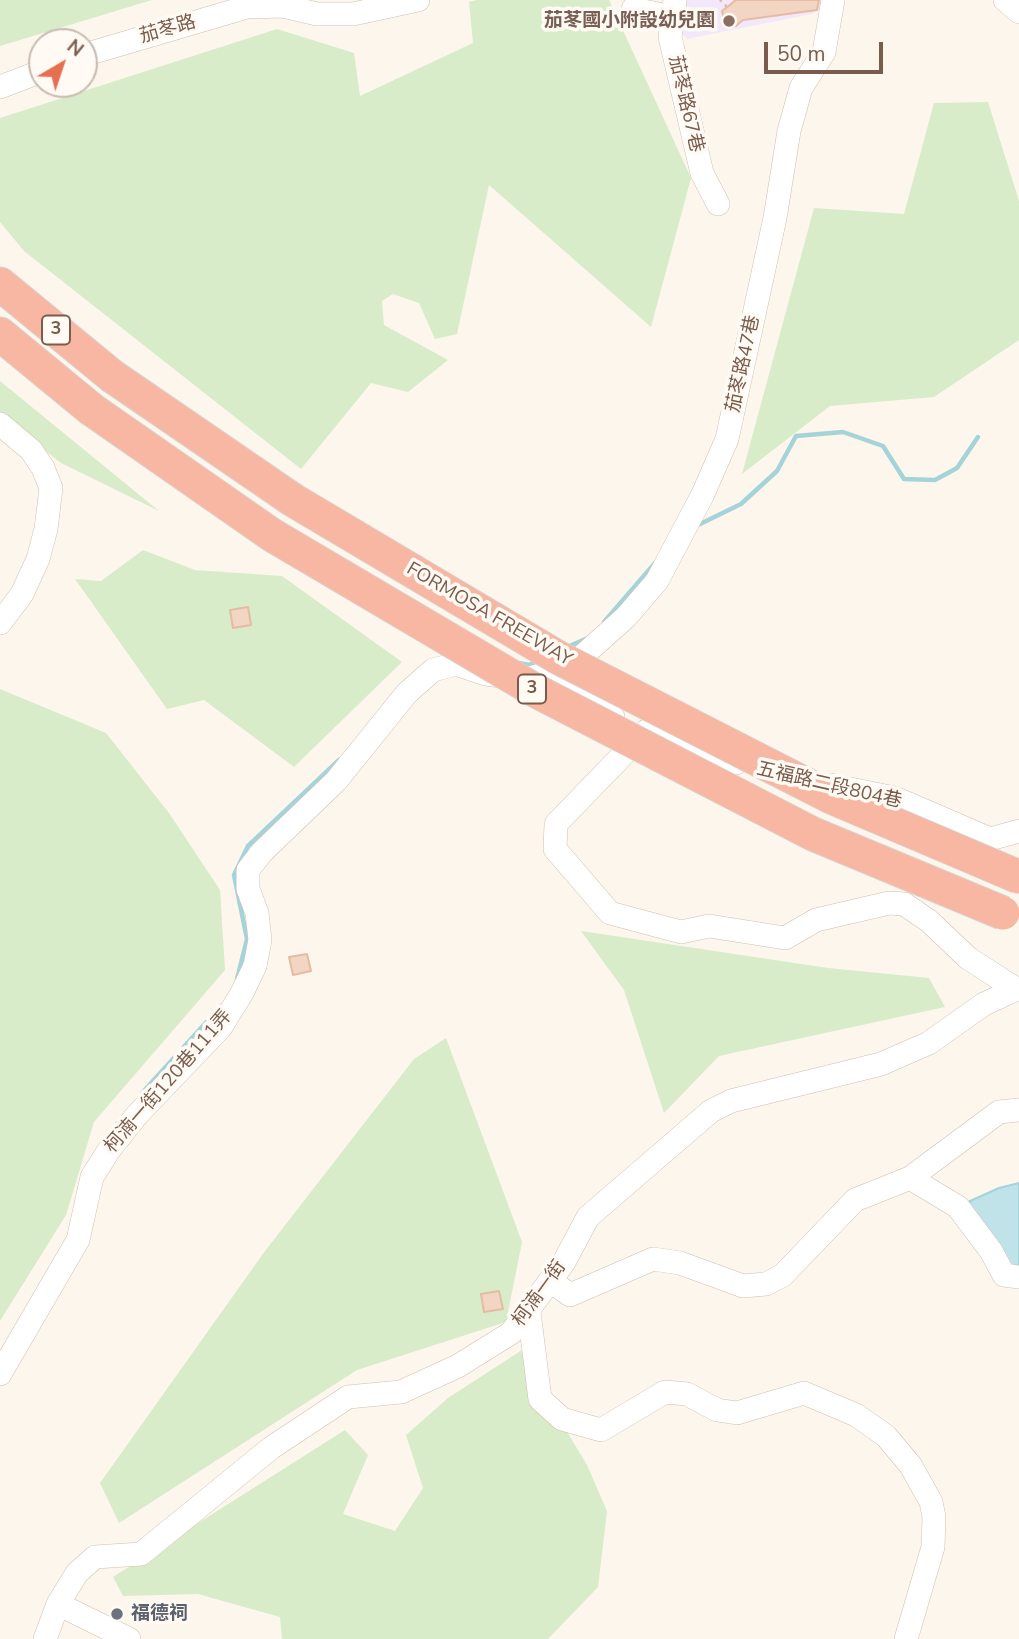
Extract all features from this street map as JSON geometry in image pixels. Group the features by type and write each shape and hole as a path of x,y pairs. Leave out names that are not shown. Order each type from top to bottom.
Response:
{"highway":[{"name":"FORMOSA FREEWAY","path":"0,284 112,376 293,500 559,658 831,797 1019,877"},
{"name":"FORMOSA FREEWAY","path":"0,334 92,409 272,534 538,692 813,834 1011,915"}],"street":[{"name":"茄苳路","path":"98,51 247,7 283,6 317,13 353,14 418,0"},
{"name":"茄苳路47巷","path":"550,672 570,667 598,645 657,581 703,494 727,439 775,218 789,131 801,88 824,51 833,0"},
{"path":"1004,0 1019,12"},
{"path":"633,9 674,8"},
{"name":"茄苳路67巷","path":"674,8 670,37 702,173 718,204"},
{"path":"0,86 28,76"},
{"path":"0,424 31,450 43,467 51,488 46,529 38,559 22,594 0,623"},
{"name":"柯湳一街120巷111弄","path":"0,1374 78,1240 92,1177 109,1150 146,1104 221,1027 242,993 255,966 260,940 257,913 248,889 248,870 255,861 336,781 407,693 433,670 456,664 486,674 525,679 550,672"},
{"path":"550,672 639,736 556,824 555,849 610,912 681,932 709,926 786,938 816,920 889,903 904,904 929,921 968,958 1017,988"},
{"name":"五福路二段804巷","path":"639,736 646,731 751,768 895,798 990,839 1019,831"},
{"name":"柯湳一街","path":"44,1639 58,1604 77,1573 95,1557 141,1554 271,1448 320,1413 348,1397 401,1392 458,1366 511,1333 551,1281 588,1217 711,1111 731,1101 881,1064 929,1043 960,1018 1017,988"},
{"path":"551,1281 570,1295 653,1259 680,1263 743,1286 765,1284 783,1275 855,1200 910,1178 999,1112 1019,1110"},
{"path":"910,1178 958,1207 991,1251 1004,1275 1019,1277"},
{"path":"529,1312 540,1399 562,1419 601,1430 665,1392 687,1394 717,1410 737,1413 804,1393 856,1415 886,1436 911,1466 931,1502 934,1517 933,1547 906,1639"},
{"path":"58,1604 130,1639"}],"path":[{"path":"720,0 727,7"}],"shaded area":[{"name":"茄苳國小附設幼兒園","path":"683,0 826,0 824,7 812,14 687,39 678,28"}],"green space":[{"path":"0,0 152,0 59,28 28,28 28,38 0,46"},
{"path":"609,0 691,178 651,327 489,185 457,334 435,339 419,303 393,294 382,301 384,325 448,360 408,392 371,383 301,469 24,251 0,222 0,118 62,98 98,98 98,87 277,29 354,53 360,96 473,43 469,2"},
{"path":"988,102 1019,201 1019,340 934,397 830,406 742,474 814,208 904,214 934,103"},
{"path":"0,381 159,511 61,463 0,415"},
{"path":"143,550 195,570 282,576 402,662 294,767 204,700 167,709 75,579 101,581"},
{"path":"0,689 106,733 169,813 220,890 225,970 94,1122 66,1215 0,1321"},
{"path":"581,931 828,968 929,978 945,1007 719,1056 664,1113 624,990"},
{"path":"446,1038 522,1242 506,1322 357,1370 119,1523 100,1483 265,1251 414,1059"},
{"path":"539,1339 533,1375 587,1465 607,1511 598,1587 548,1639 282,1639 280,1617 198,1594 123,1596 113,1577 345,1430 368,1455 343,1514 395,1531 423,1488 406,1435 448,1398"}],"water":[{"path":"1019,1183 1019,1265 1010,1268 968,1202 999,1188"}],"building":[{"path":"736,0 819,0 817,10 743,20 736,26 724,19 722,11"},
{"path":"248,607 251,625 233,628 230,610"},
{"path":"307,954 311,971 293,975 289,957"},
{"path":"499,1291 503,1309 484,1312 481,1294"}],"waterway":[{"path":"698,525 741,504 777,471 796,436 843,432 883,446 904,479 935,480 957,468 978,437"},
{"path":"604,622 655,563"},
{"path":"567,647 588,638"},
{"path":"519,663 529,665 537,661"},
{"path":"237,979 247,939 234,875 248,846 339,760"},
{"path":"142,1093 221,1006"}],"place":[{"name":"茄苳國小附設幼兒園","path":"729,21"},
{"name":"福德祠","path":"117,1614"}]}
